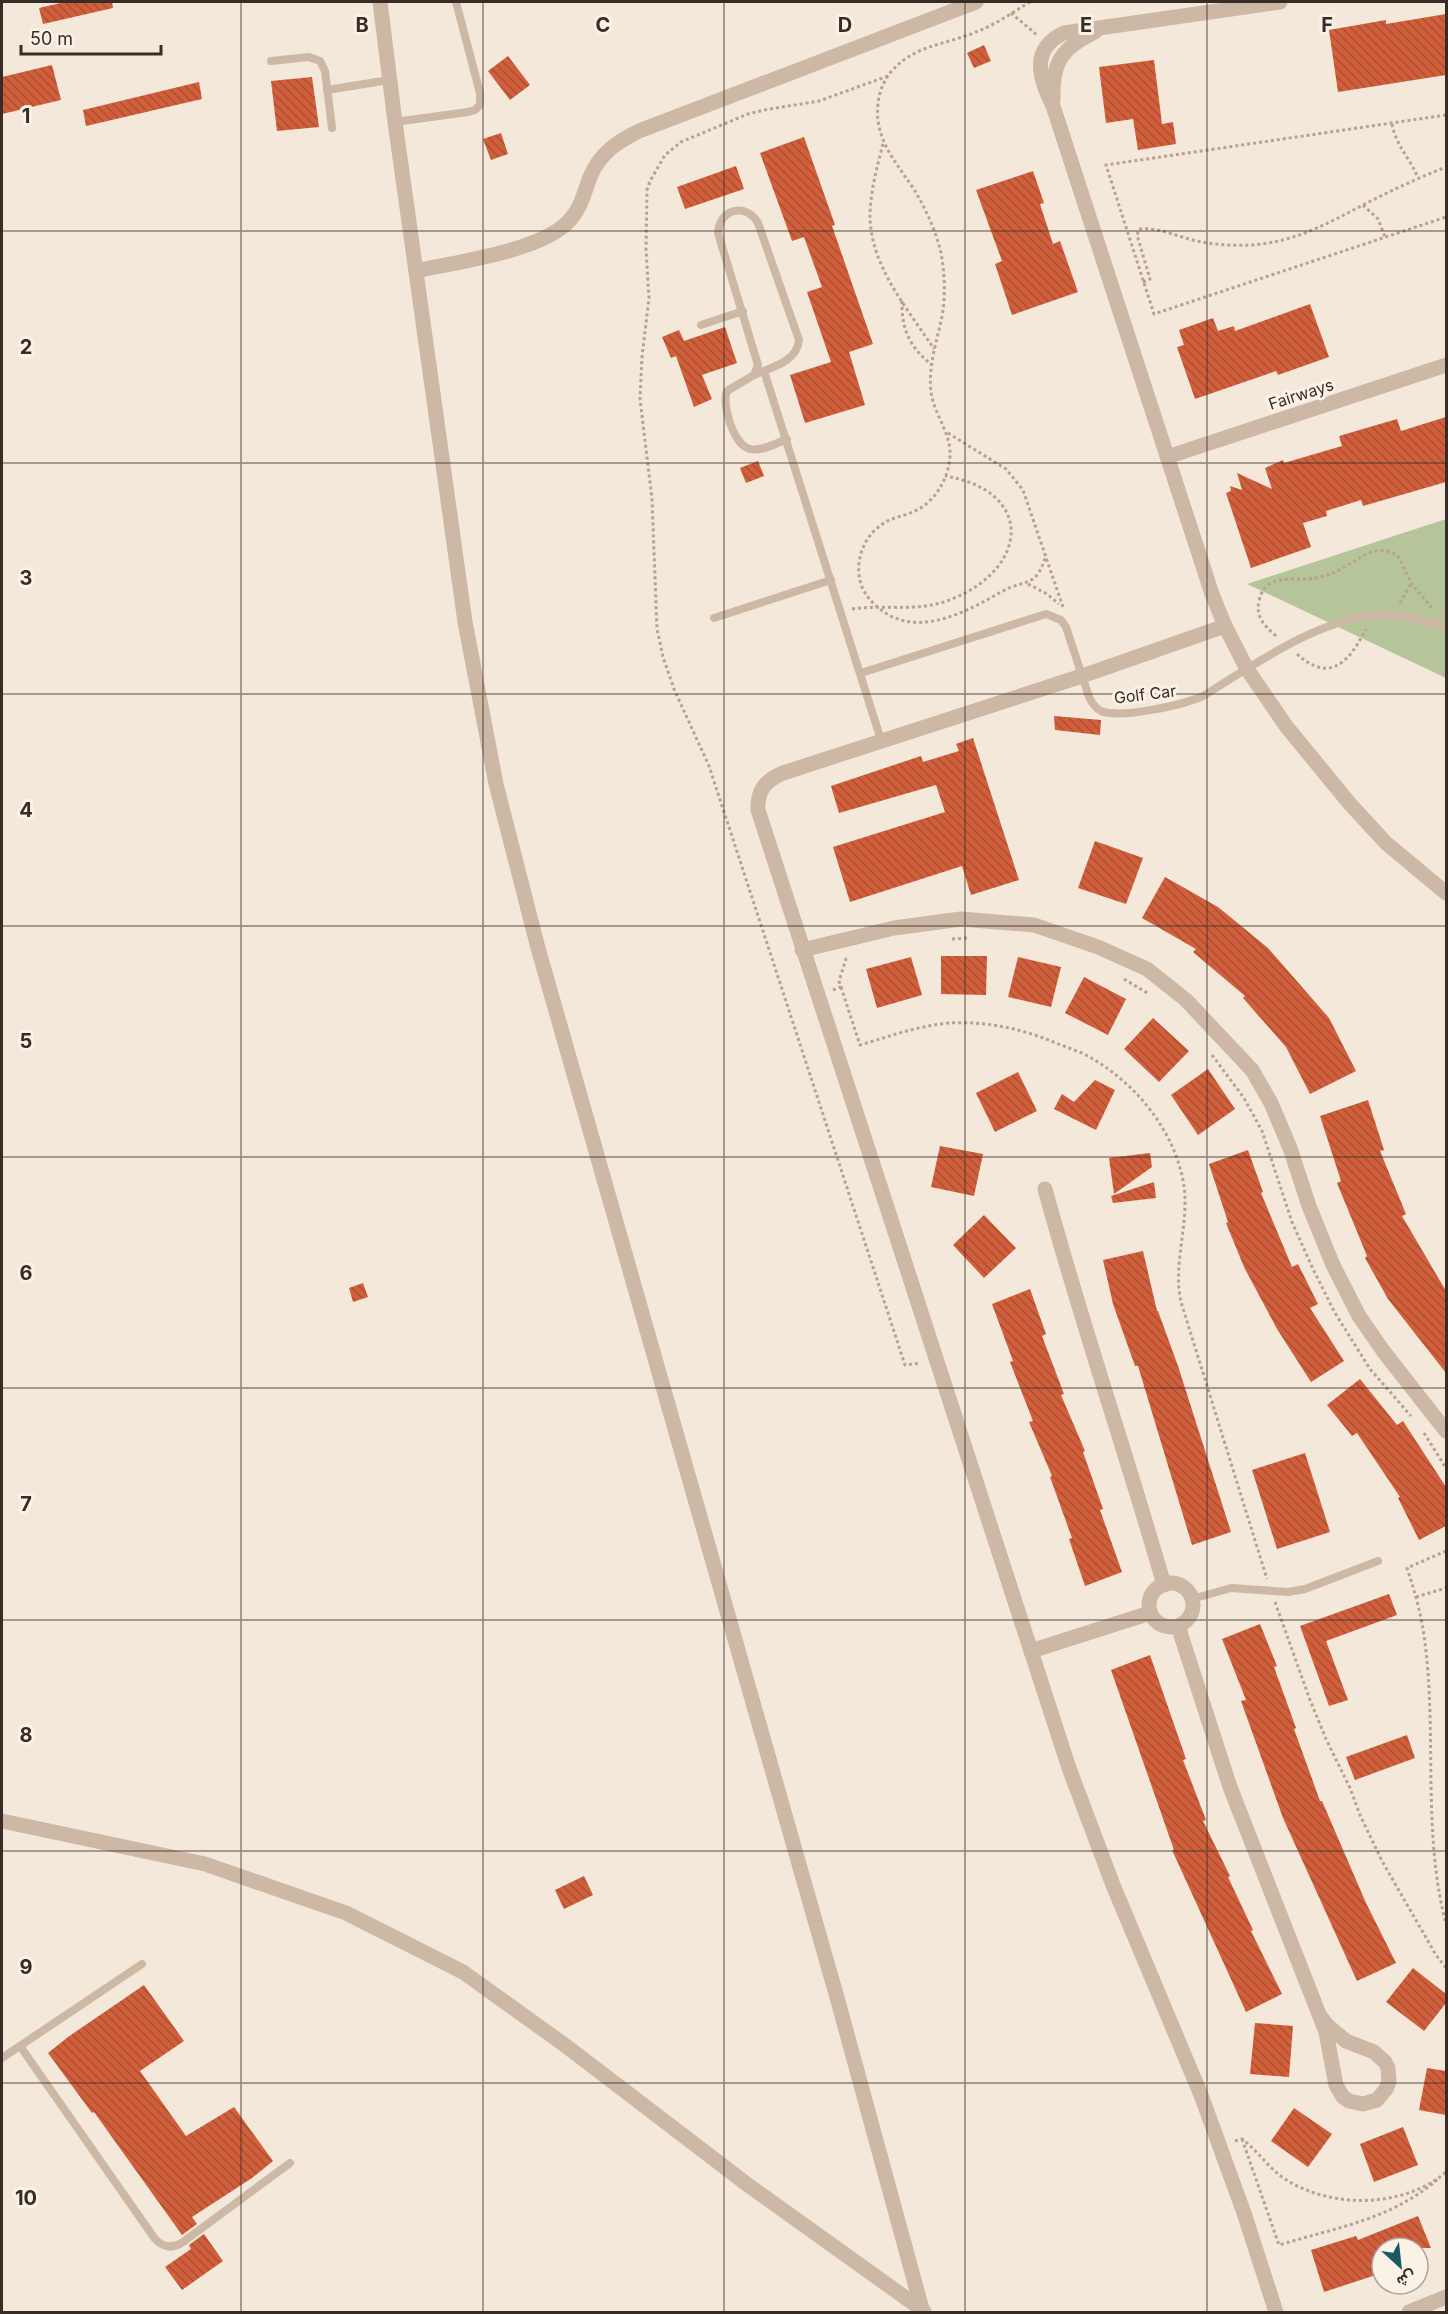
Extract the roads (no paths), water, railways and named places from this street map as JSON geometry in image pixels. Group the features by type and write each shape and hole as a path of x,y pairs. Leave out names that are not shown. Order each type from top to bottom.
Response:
{"street":[{"path":"380,2 465,622 479,703 510,841 556,1011 924,2311"},
{"path":"416,271 518,248 547,239 560,231 579,208 597,162 609,149 639,131 976,2"},
{"path":"1280,2 1064,33 1047,44 1040,64 1045,89 1053,106 1212,594 1225,626 1247,669 1286,726 1350,804 1386,843 1446,893"},
{"path":"1053,106 1053,77 1060,58 1075,44 1105,28"},
{"name":"Fairways","path":"1167,457 1446,364"},
{"path":"1225,626 1082,676 776,776 763,786 759,794 758,810 1069,1768 1136,1943 1181,2044 1220,2146 1276,2313"},
{"path":"802,950 894,928 961,919 1034,925 1098,947 1147,969 1186,1000 1252,1070 1271,1103 1290,1148 1309,1206 1333,1264 1359,1316 1446,1431"},
{"path":"1046,1189 1068,1276 1164,1585"},
{"path":"1164,1585 1181,1586 1192,1599 1193,1607 1190,1615 1178,1626 1161,1625 1154,1620 1150,1612 1151,1596 1156,1589 1164,1585"},
{"path":"1031,1651 1150,1612"},
{"path":"1178,1626 1230,1787 1321,2017 1331,2047 1339,2091 1343,2097 1356,2103 1363,2104 1377,2100 1389,2082 1385,2062 1374,2052 1346,2041 1321,2017"},
{"path":"2,1821 205,1864 346,1913 463,1972 566,2046 748,2185 924,2311"},
{"path":"1409,2313 1446,2297"}],"lane":[{"path":"395,122 468,112 480,105 482,99 456,2"},
{"path":"271,61 315,58 324,66 332,128"},
{"path":"327,90 389,80"},
{"path":"754,375 758,359 718,233 721,220 730,212 737,210 749,213 758,223 798,334 799,346 793,357 732,387 725,396 724,402 737,438 745,447 756,450 787,439"},
{"path":"701,325 742,311"},
{"path":"764,370 881,740"},
{"path":"714,618 831,580"},
{"name":"Golf Car","path":"861,673 1038,615 1054,616 1066,627 1091,702 1098,710 1108,713 1158,709 1189,702 1287,646 1329,626 1374,616 1392,615 1446,626"},
{"path":"1192,1599 1231,1588 1288,1592 1305,1589 1378,1561"},
{"path":"2,2058 142,1964"},
{"path":"20,2046 155,2239 165,2247 178,2246 290,2163"}]}
